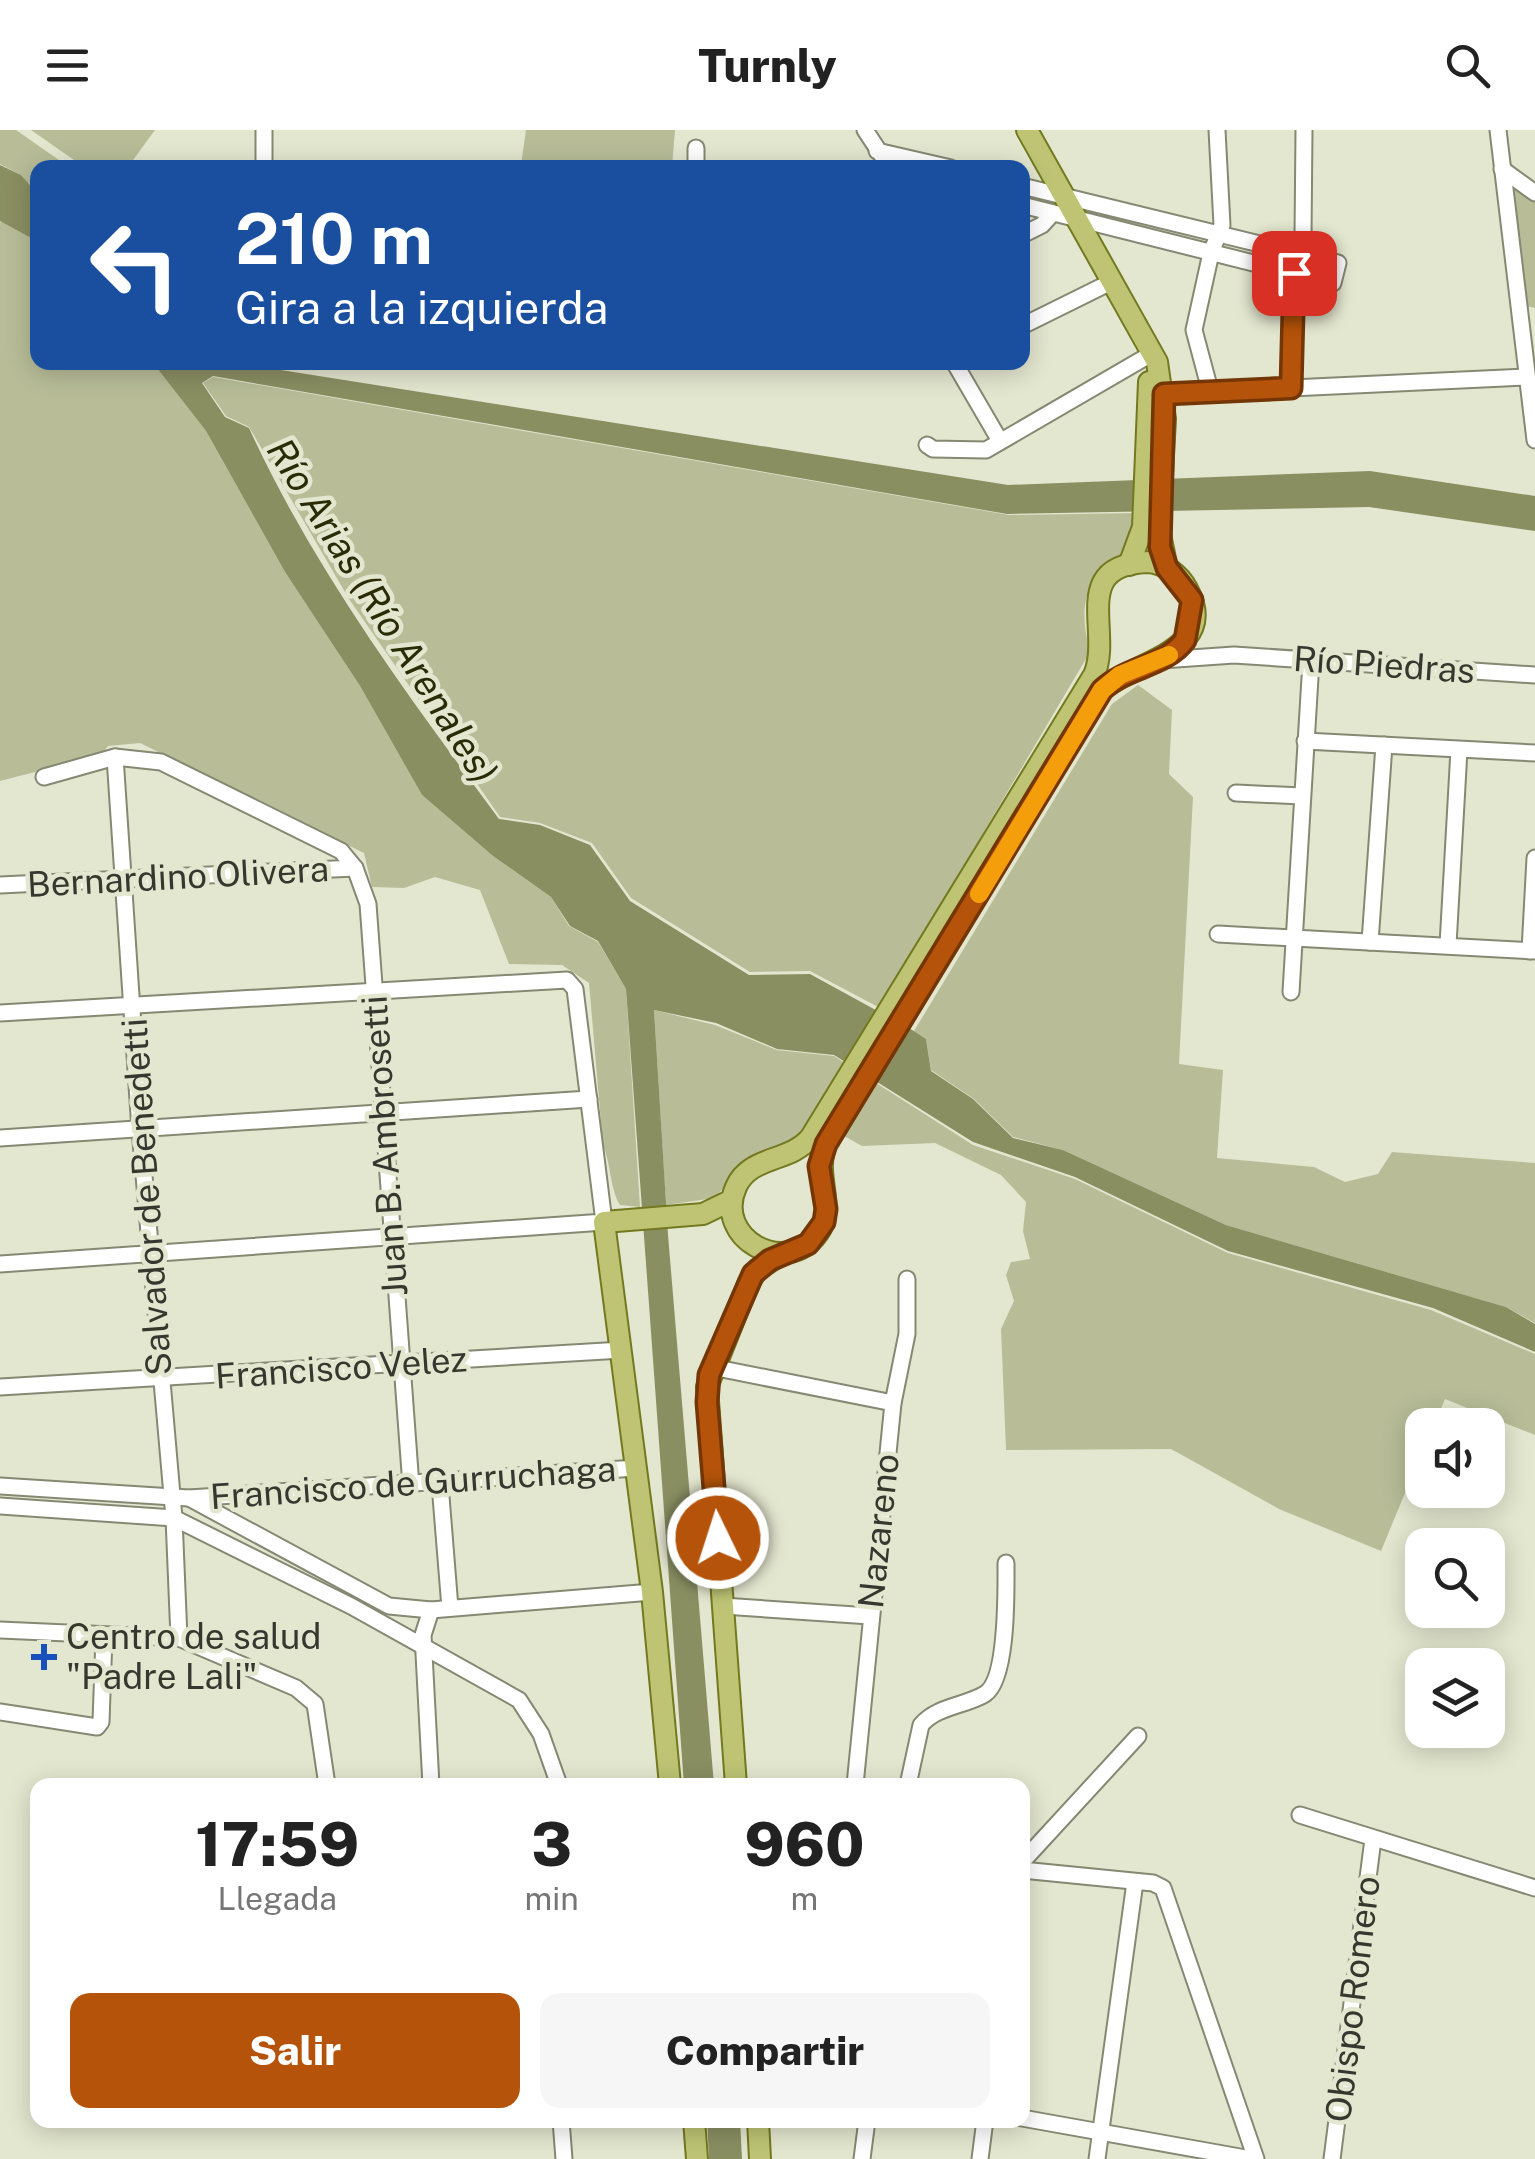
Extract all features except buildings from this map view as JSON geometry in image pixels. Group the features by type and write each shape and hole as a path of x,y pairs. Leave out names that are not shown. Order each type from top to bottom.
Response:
{"main road":[{"path":"735,1778 707,1402 712,1367 753,1274 782,1254 808,1244 824,1222 818,1140 1102,690 1185,640 1192,614 1186,587 1167,568 1151,529 1164,394 1152,348 1078,220 1059,205 1028,130"},
{"path":"1136,322 1146,357 1155,463"},
{"path":"1129,564 1151,529"},
{"path":"916,983 1094,674 1102,644 1097,598 1110,575 1129,564 1149,562 1167,568"},
{"path":"1102,644 1118,657 1152,662"},
{"path":"737,1230 732,1200 748,1171 818,1140"},
{"path":"779,1159 802,1166 820,1182"},
{"path":"669,1778 652,1592 604,1222 695,1215 732,1200"},
{"path":"695,1215 737,1230 752,1245 782,1254"},
{"path":"695,2128 697,2159"},
{"path":"758,2128 760,2159"}],"street":[{"path":"264,130 264,160"},
{"path":"865,130 884,160"},
{"path":"1210,390 1194,330 1210,254 1219,233 1217,130"},
{"path":"1291,388 1294,273 1301,254 1304,130"},
{"path":"1498,130 1528,329 1526,377 1535,440"},
{"path":"696,148 696,160"},
{"path":"877,151 916,160"},
{"path":"1502,169 1535,192"},
{"path":"1030,190 1059,205"},
{"path":"1030,205 1059,205 1219,233 1338,264 1333,283 1078,220"},
{"path":"1030,232 1042,225 1059,205"},
{"path":"1030,322 1113,281"},
{"path":"927,445 978,452 1146,357"},
{"path":"959,370 1000,441"},
{"path":"1164,394 1526,377"},
{"path":"1192,614 1203,645 1234,655"},
{"name":"Río Piedras","path":"1152,662 1234,655 1535,674"},
{"path":"1291,992 1311,661"},
{"path":"1305,741 1535,754"},
{"path":"1370,942 1384,745"},
{"path":"1448,945 1460,750"},
{"path":"44,777 115,756 142,758 182,769 341,851 355,868"},
{"name":"Salvador de Benedetti","path":"115,756 140,1130 174,1518 179,1638"},
{"path":"1236,792 1302,796"},
{"path":"1218,934 1532,951 1535,858"},
{"name":"Bernardino Olivera","path":"0,885 355,868"},
{"name":"Juan B. Ambrosetti","path":"355,868 368,904 411,1486"},
{"path":"0,1013 373,988 567,980 575,989 604,1222 0,1264"},
{"path":"0,1138 589,1099"},
{"name":"Nazareno","path":"856,1778 892,1403 907,1334 907,1279"},
{"name":"Francisco Velez","path":"0,1388 622,1350"},
{"path":"712,1367 892,1403"},
{"name":"Francisco de Gurruchaga","path":"189,1498 636,1468"},
{"path":"440,1484 450,1608"},
{"path":"0,1486 189,1498 389,1606 431,1610 652,1592"},
{"path":"0,1506 174,1518 519,1700 542,1734 557,1778"},
{"path":"909,1778 914,1740 926,1719 983,1694 996,1679 1006,1563"},
{"path":"723,1606 870,1616"},
{"path":"431,1610 424,1624 423,1646 431,1778"},
{"path":"0,1630 179,1638 306,1694 318,1714 325,1778"},
{"path":"0,1712 97,1727 101,1722 104,1636"},
{"path":"1030,1853 1138,1736"},
{"path":"1300,1815 1535,1888"},
{"name":"Obispo Romero","path":"1332,2159 1374,1839"},
{"path":"1030,1871 1153,1884 1166,1893 1254,2159 1030,2120"},
{"path":"1096,2159 1135,1882"},
{"path":"562,2128 564,2159"},
{"path":"862,2159 867,2128"},
{"path":"980,2159 984,2128"}],"shaded area":[{"path":"0,130 16,130 59,160 30,160 30,185 21,175 0,164"},
{"path":"31,130 155,130 133,160 74,160"},
{"path":"526,130 675,130 673,160 522,160"},
{"path":"0,165 21,175 30,185 30,237 0,221"},
{"path":"1512,186 1535,202 1535,308 1522,305"},
{"path":"6,221 30,236 30,370 158,370 206,431 285,572 360,686 422,795 493,856 551,897 569,926 598,942 626,989 640,1207 620,1205 603,1145 589,983 562,965 509,964 480,890 435,877 404,888 372,887 364,853 140,743 108,746 101,755 0,781 0,222"},
{"path":"158,370 281,370 1008,485 1370,471 1535,496 1535,531 1369,507 1007,514 213,376 202,383 225,417 249,428 332,581 499,819 540,825 590,845 630,901 749,975 810,974 914,1031 926,1039 931,1071 973,1099 1013,1138 1063,1150 1226,1225 1506,1307 1535,1324 1535,1352 1433,1308 1228,1251 1075,1177 973,1142 834,1055 777,1049 716,1023 654,1010 668,1235 713,1778 683,1778 626,989 598,941 570,926 551,897 493,856 422,795 360,686 285,572 206,431"},
{"path":"213,377 1009,515 1136,513 1124,550 1093,584 1086,599 1090,652 880,1008 810,971 750,972 631,898 592,843 540,823 500,817 349,599 249,427 226,416 203,383"},
{"path":"1138,685 1172,710 1169,774 1193,797 1179,1064 1223,1070 1217,1158 1314,1167 1345,1182 1378,1174 1392,1152 1535,1163 1535,1323 1506,1307 1226,1225 1063,1150 1013,1137 974,1099 931,1070 926,1039 914,1031 1112,704"},
{"path":"654,1010 715,1025 777,1050 834,1056 973,1145 1075,1179 1228,1253 1431,1310 1535,1354 1535,1435 1505,1423 1505,1408 1468,1408 1445,1399 1441,1408 1405,1408 1405,1493 1381,1551 1279,1509 1171,1449 1006,1450 1001,1329 1014,1301 1006,1275 1011,1262 1030,1259 1023,1231 1026,1202 1001,1175 935,1143 862,1146 812,1118 788,1147 749,1157 715,1198 666,1205"},
{"path":"707,2128 740,2128 742,2159 709,2159"}],"slow traffic":[{"path":"979,894 1102,690 1120,675 1169,655"}],"place":[{"name":"Centro de salud \"Padre Lali\"","path":"44,1657"}],"route":[{"path":"718,1538 707,1402 709,1375 749,1282 770,1260 796,1251 817,1234 826,1209 819,1166 826,1144 1102,690 1120,675 1162,660 1185,640 1192,600 1178,576 1167,568 1160,547 1164,394 1291,388 1294,273"}],"water label":[{"name":"Río Arias (Río Arenales)","path":"382,611"}]}
